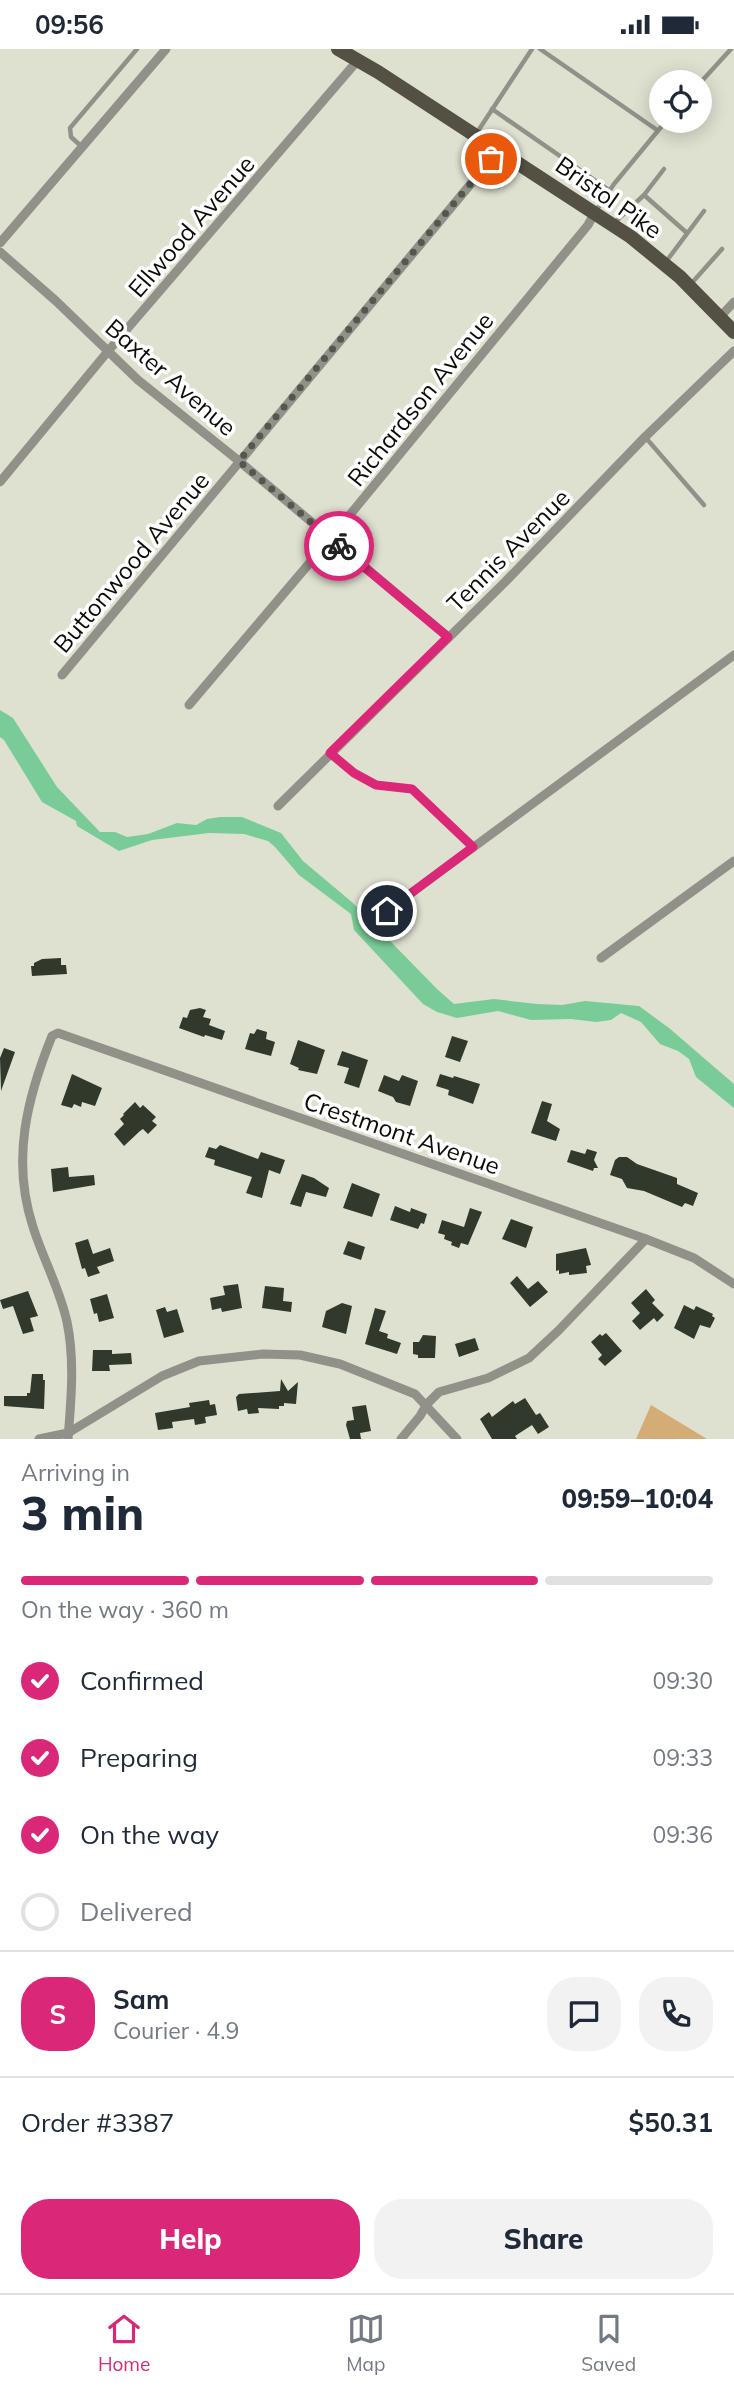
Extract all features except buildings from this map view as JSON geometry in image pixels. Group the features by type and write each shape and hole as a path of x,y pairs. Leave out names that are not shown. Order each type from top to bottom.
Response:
{"main road":[{"name":"Bristol Pike","path":"338,49 613,224 690,286 734,332"}],"street":[{"path":"0,243 164,50"},
{"name":"Ellwood Avenue","path":"0,482 109,349 358,60"},
{"name":"Buttonwood Avenue","path":"62,675 499,150"},
{"name":"Richardson Avenue","path":"189,705 330,539 588,225 595,212"},
{"name":"Baxter Avenue","path":"0,252 109,349 138,380 239,461 448,637"},
{"path":"720,317 734,302"},
{"name":"Tennis Avenue","path":"278,806 734,351"},
{"path":"387,911 734,655"},
{"path":"601,958 734,861"},
{"name":"Crestmont Avenue","path":"68,1436 71,1357 68,1324 58,1289 32,1225 24,1194 22,1157 25,1119 33,1083 52,1036 58,1033 646,1239 694,1258 734,1284"},
{"path":"401,1439 439,1392 488,1378 529,1358 646,1239"},
{"path":"39,1439 68,1436 162,1376 199,1361 264,1354 300,1355 340,1364 415,1394 457,1439"}],"lane":[{"path":"81,147 71,137 70,128 137,49"},
{"path":"475,134 532,49"},
{"path":"540,49 649,124"},
{"path":"712,70 731,49"},
{"path":"492,109 608,190"},
{"path":"595,212 608,190 655,133"},
{"path":"613,224 644,195 664,169"},
{"path":"644,195 688,233"},
{"path":"664,263 704,211"},
{"path":"690,286 722,249"},
{"path":"645,437 704,505"},
{"path":"330,753 354,773 376,785 412,789 473,847"}],"shaded area":[{"path":"0,710 13,718 57,787 100,832 115,832 127,837 148,834 177,823 196,825 207,819 242,817 281,833 303,861 353,903 454,1004 494,999 537,1004 562,1005 585,1001 639,1006 734,1084 734,1108 696,1077 689,1059 660,1044 641,1022 621,1013 611,1020 596,1022 571,1019 531,1020 498,1011 457,1018 423,1004 354,930 351,914 299,875 268,841 244,834 209,833 152,840 119,851 77,826 76,821 42,802 0,737"},
{"path":"651,1405 707,1439 636,1439"}],"way so far":[{"path":"339,546 239,461 491,159"}],"route":[{"path":"339,546 448,637 330,753 354,773 376,785 412,789 473,847 387,911"}]}
